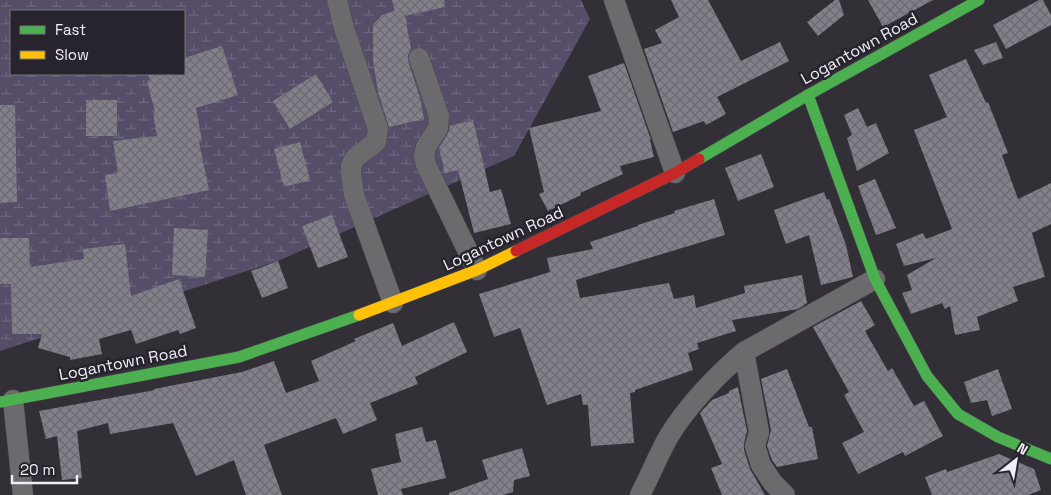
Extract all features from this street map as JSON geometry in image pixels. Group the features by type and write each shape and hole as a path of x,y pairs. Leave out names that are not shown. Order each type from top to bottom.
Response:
{"street":[{"path":"338,0 344,28 378,130 376,142 355,158 351,166 354,196 393,303"},
{"path":"614,0 675,173"},
{"name":"Logantown Road","path":"6,401 239,357 393,303 477,270 675,173 808,95 979,0"},
{"path":"419,58 439,116 438,128 426,147 424,156 426,166 477,270"},
{"path":"808,95 875,279 927,376 958,414 998,437 1051,459"},
{"path":"640,495 670,435 696,400 726,367 744,352 875,279"},
{"path":"744,352 759,432 755,446 761,465 784,495"},
{"path":"6,401 23,495"}],"green space":[{"path":"0,0 581,0 590,19 514,156 278,261 0,351"}],"building":[{"path":"392,0 444,0 445,7 405,16 411,49 408,61 420,98 424,119 389,127 378,92 373,60 373,25 382,15 395,11"},
{"path":"671,0 708,0 741,61 780,42 789,61 717,97 726,114 706,125 704,121 673,132 644,49 662,43 655,30 679,17"},
{"path":"835,0 839,0 844,15 818,36 807,22"},
{"path":"868,0 933,0 883,27"},
{"path":"1039,0 1043,0 1051,15 1051,25 1006,49 993,25"},
{"path":"996,42 1003,58 983,65 974,50"},
{"path":"222,46 238,95 196,108 202,141 199,142 209,190 110,211 105,175 118,173 113,141 157,136 153,113 155,112 147,81 150,80 148,75 185,75 185,58"},
{"path":"966,59 986,103 988,102 1008,153 1002,155 1018,199 1051,183 1051,224 1032,233 1045,277 1013,287 1018,301 977,317 980,330 955,335 950,306 945,309 942,303 911,314 902,293 912,290 907,275 936,258 904,266 896,244 923,233 926,239 952,229 914,130 947,117 929,75"},
{"path":"624,63 651,140 654,157 620,166 623,174 580,193 581,195 548,211 539,194 544,192 529,128 601,111 588,76"},
{"path":"316,74 333,102 290,129 273,101"},
{"path":"86,100 117,100 117,136 86,136"},
{"path":"0,105 15,105 17,202 0,203"},
{"path":"858,108 867,127 876,123 889,153 857,171 847,138 852,135 844,115"},
{"path":"473,120 490,192 501,189 511,224 474,233 458,170 445,173 439,148 448,134 450,126"},
{"path":"300,142 310,180 284,187 274,149"},
{"path":"761,154 774,187 738,201 725,168"},
{"path":"875,179 896,228 876,235 858,186"},
{"path":"824,192 827,200 829,199 846,245 853,277 821,285 809,235 786,244 774,210"},
{"path":"714,199 725,235 576,280 580,298 669,283 674,299 694,295 696,308 745,293 744,286 802,275 807,303 798,309 732,320 736,331 697,343 699,349 688,353 693,370 630,393 634,443 591,446 588,405 583,405 581,394 547,405 520,328 494,337 479,294 550,272 547,258 593,249 590,242 675,213 674,211"},
{"path":"332,215 348,257 318,268 302,226"},
{"path":"174,228 208,230 205,277 172,275"},
{"path":"0,238 29,238 30,267 84,259 83,249 125,244 131,296 179,279 196,328 180,334 178,330 136,344 131,330 99,339 102,354 70,360 70,357 38,348 42,334 12,334 11,284 0,284"},
{"path":"278,261 288,288 262,298 251,271"},
{"path":"861,301 875,325 865,331 888,371 892,368 914,406 924,401 943,436 905,456 903,452 858,474 842,443 864,432 844,395 849,392 813,327"},
{"path":"454,322 467,352 415,377 418,384 370,403 377,420 343,434 336,418 264,445 282,495 246,495 234,460 196,476 173,423 110,434 108,423 77,431 82,478 62,480 57,436 46,439 39,411 242,372 274,361 286,393 319,381 311,361 356,341 354,339 393,323 402,346"},
{"path":"787,369 809,427 812,427 818,459 777,467 772,460 767,446 771,430 761,379"},
{"path":"998,369 1012,409 992,416 987,400 971,403 964,382"},
{"path":"738,387 747,431 744,450 750,469 765,495 722,495 711,468 722,464 700,413 712,400"},
{"path":"422,427 426,442 436,440 446,478 401,489 403,495 378,495 371,469 401,462 395,434"},
{"path":"522,448 530,476 514,480 513,492 503,495 449,495 449,493 488,479 482,460"},
{"path":"999,454 1034,469 1041,490 1028,495 932,495 925,477 946,469 947,472"}],"traffic: fast":[{"path":"699,159 808,95 979,0"},
{"path":"808,95 875,279 927,376 958,414 998,437 1051,459"},
{"path":"0,402 239,357 359,315"}],"traffic: slow":[{"path":"359,315 477,270 516,251"}],"traffic: jam":[{"path":"516,251 675,173 699,159"}]}
